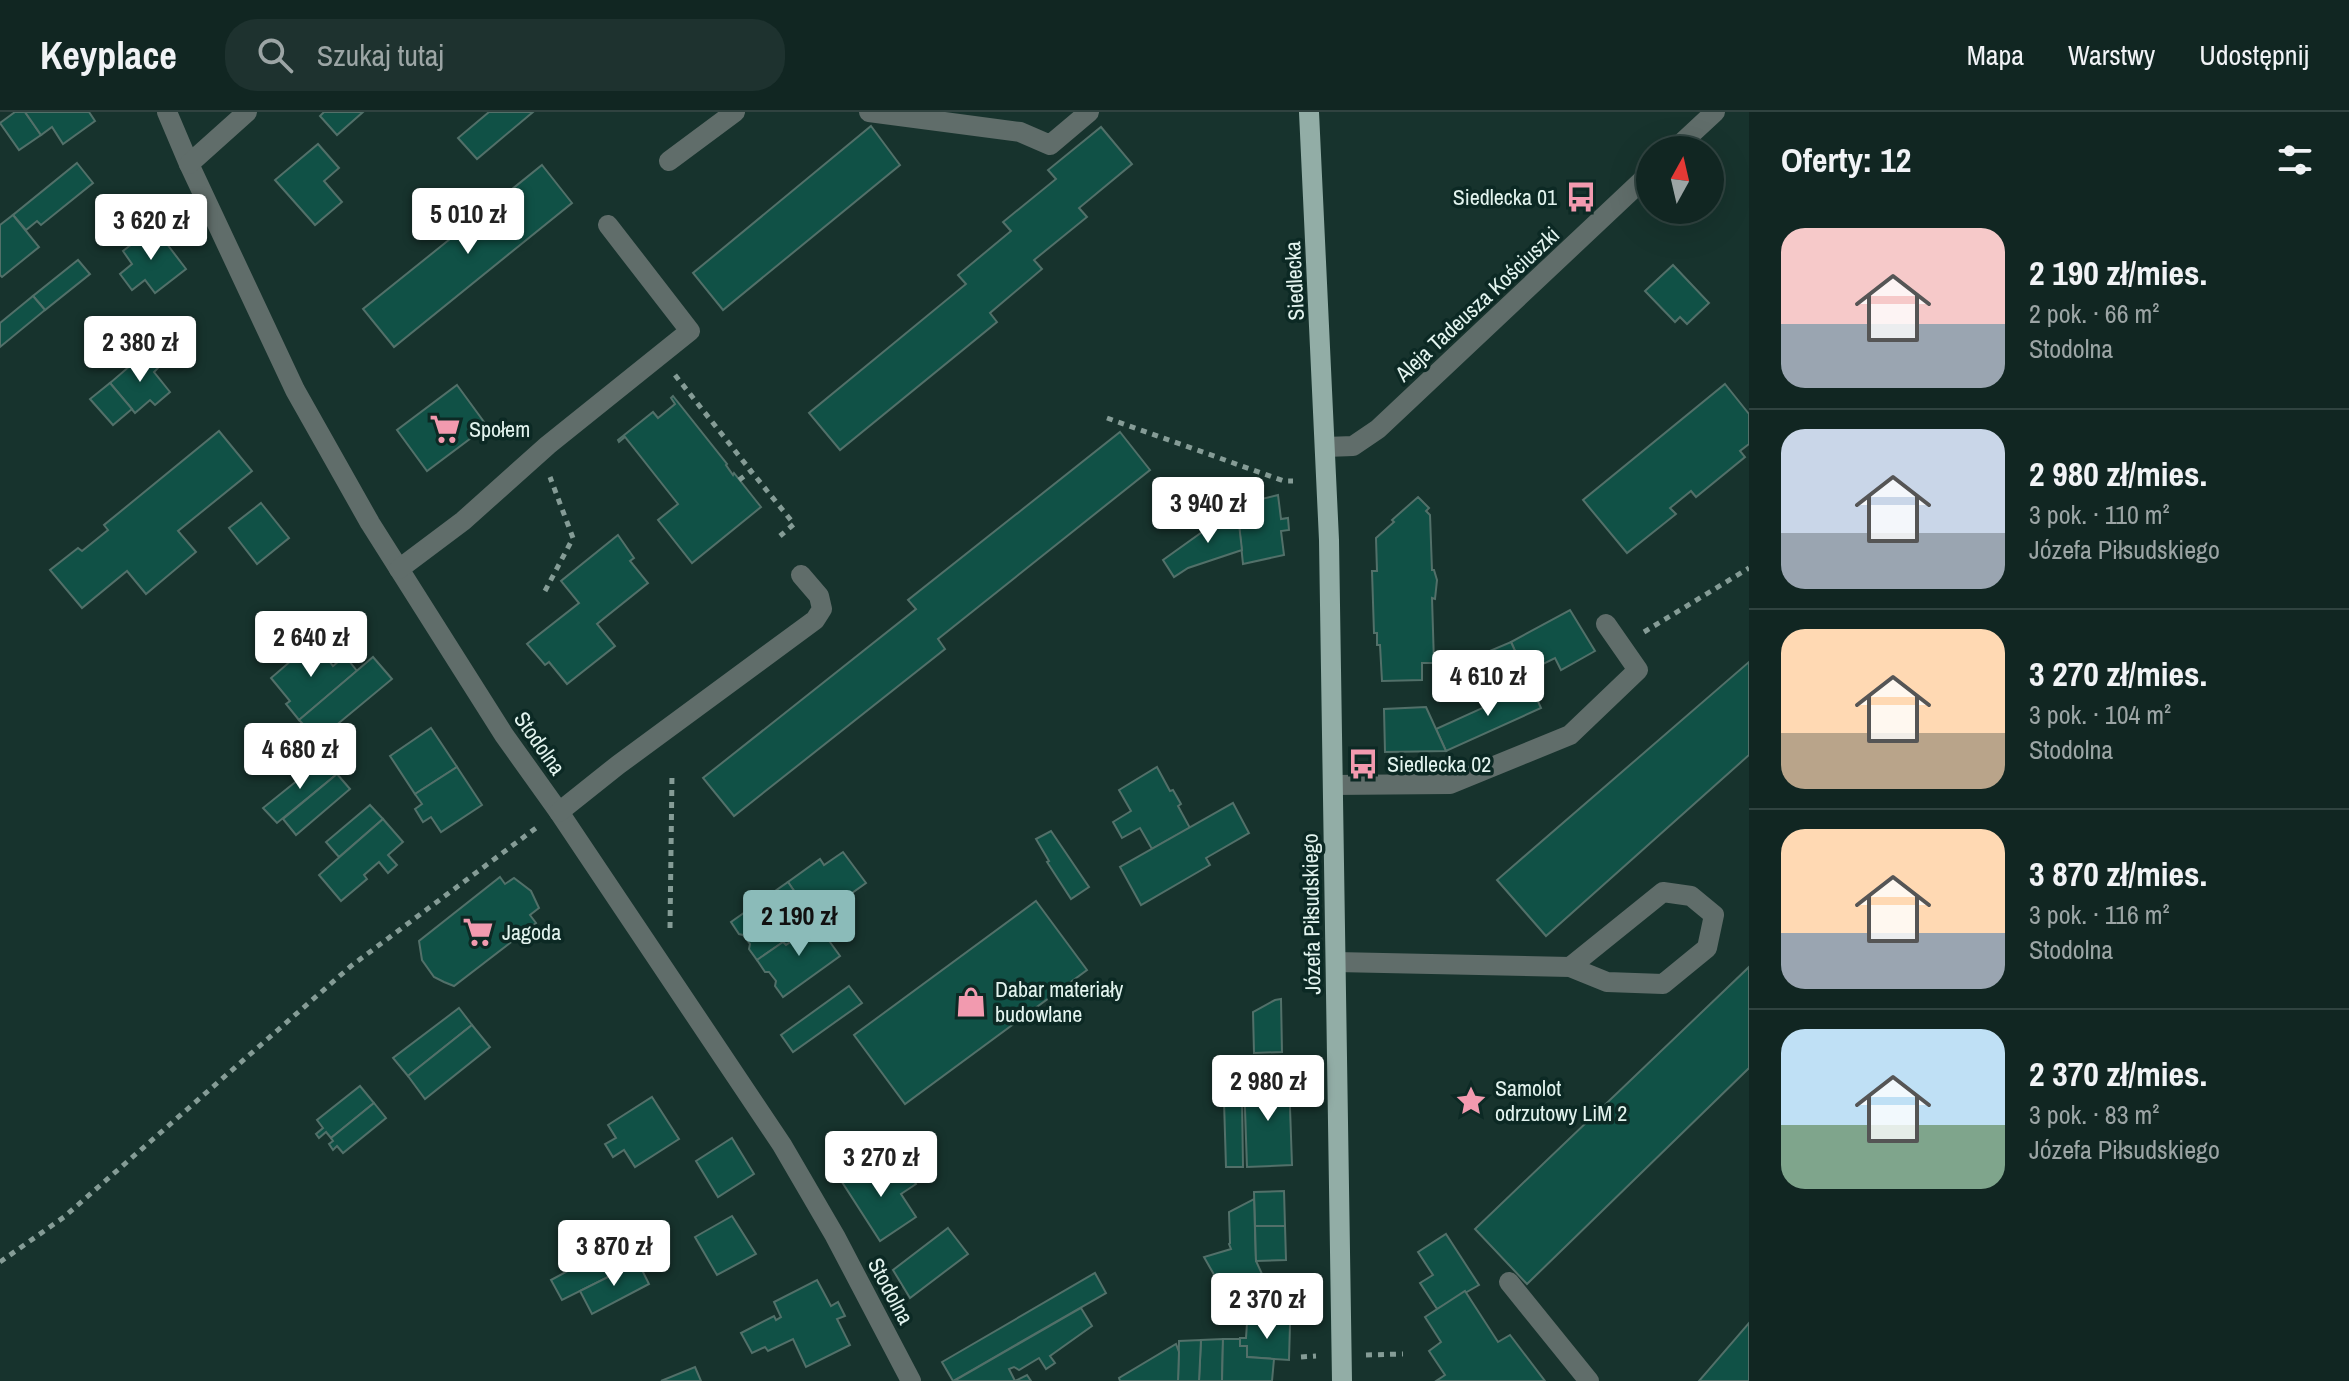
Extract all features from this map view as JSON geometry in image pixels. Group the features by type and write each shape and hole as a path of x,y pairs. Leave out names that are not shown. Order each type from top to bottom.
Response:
{"main road":[{"name":"Siedlecka","path":"1309,112 1326,447"},
{"name":"Józefa Piłsudskiego","path":"1326,447 1342,1381"}],"street":[{"name":"Stodolna","path":"167,112 295,390 370,523 504,735 782,1145 835,1236 911,1381"},
{"path":"189,164 247,112"},
{"path":"669,161 735,112"},
{"path":"869,112 1020,132 1050,145 1089,112"},
{"path":"1689,136 1715,112"},
{"name":"Aleja Tadeusza Kościuszki","path":"1326,447 1353,446 1378,429 1636,186"},
{"path":"399,569 463,521 548,445 690,331 608,225"},
{"path":"559,812 815,620 822,609 819,596 801,575"},
{"path":"1333,785 1450,784 1570,735 1638,670 1606,624"},
{"path":"1336,962 1570,967 1607,982 1663,984 1707,948 1714,915 1691,896 1663,892 1570,967"},
{"path":"1509,1282 1589,1381"}],"path":[{"path":"668,373 677,376 794,524 780,536"},
{"path":"1107,418 1284,481 1293,481"},
{"path":"545,591 573,538 548,471"},
{"path":"739,480 751,471"},
{"path":"1643,633 1749,568"},
{"path":"670,929 672,774"},
{"path":"0,1262 64,1217 351,966 559,812"}],"building":[{"path":"15,112 25,112 41,135 19,150 0,123"},
{"path":"25,112 89,112 95,121 63,144 52,127 41,135"},
{"path":"324,112 363,112 337,135 320,116"},
{"path":"489,112 533,112 477,159 458,138"},
{"path":"871,126 900,165 723,310 693,273"},
{"path":"1101,127 1132,164 1079,208 1087,217 1034,260 1042,269 990,313 997,322 840,450 809,413 966,284 958,275 1011,231 1003,222 1056,179 1048,170"},
{"path":"318,144 339,168 324,181 342,202 315,225 275,180"},
{"path":"77,163 93,183 41,225 37,221 26,230 13,215"},
{"path":"542,165 572,203 394,347 363,309"},
{"path":"13,215 39,247 2,277 0,225"},
{"path":"154,227 186,269 155,293 145,280 132,290 120,274 132,264 123,251"},
{"path":"78,260 90,274 45,310 33,296"},
{"path":"1673,265 1709,303 1687,324 1680,317 1675,322 1645,291"},
{"path":"33,296 45,310 0,347 0,323"},
{"path":"145,353 158,368 154,372 170,392 155,405 150,400 135,413 110,383"},
{"path":"110,383 132,409 113,425 90,399"},
{"path":"1725,384 1749,414 1749,444 1740,451 1745,457 1696,497 1691,491 1670,508 1676,514 1627,553 1583,500"},
{"path":"457,385 487,426 427,471 397,430"},
{"path":"673,396 761,507 692,563 658,520 678,504 625,437 618,440 653,412 658,418 675,404 671,398"},
{"path":"219,431 252,471 178,531 196,552 146,594 127,571 82,608 50,570 78,548 82,551 108,530 104,525"},
{"path":"1120,432 1150,470 938,639 945,649 734,816 703,778 916,609 908,600"},
{"path":"1278,495 1281,519 1288,518 1289,530 1281,531 1284,555 1243,564 1237,505"},
{"path":"1418,497 1429,508 1426,511 1430,515 1432,570 1437,580 1435,599 1432,598 1434,663 1422,663 1422,680 1382,681 1380,645 1377,645 1377,633 1374,633 1372,571 1377,571 1376,538"},
{"path":"261,503 289,538 257,564 229,528"},
{"path":"1237,507 1242,550 1188,568 1174,577 1163,560"},
{"path":"618,535 634,558 630,561 648,583 597,624 615,646 567,684 549,662 545,665 527,644 579,603 561,581"},
{"path":"1570,610 1595,651 1561,670 1555,658 1525,673 1511,642"},
{"path":"314,641 333,666 345,656 357,671 299,720 286,704 290,701 271,678"},
{"path":"1511,642 1531,686 1490,705 1486,697 1506,688 1514,675 1511,666 1495,674 1485,653"},
{"path":"373,657 392,679 305,751 294,737 306,727 299,720"},
{"path":"1749,662 1749,755 1546,936 1497,880"},
{"path":"1531,686 1541,708 1446,751 1436,729"},
{"path":"1426,707 1446,751 1385,752 1384,709"},
{"path":"431,728 457,767 415,794 390,756"},
{"path":"324,759 337,774 277,823 263,808"},
{"path":"457,767 482,805 441,832 431,817 423,822 415,809 422,804 415,794"},
{"path":"1157,767 1181,804 1178,806 1190,828 1152,849 1140,828 1122,838 1113,822 1131,811 1119,790"},
{"path":"337,774 350,789 296,835 283,819"},
{"path":"1233,803 1249,833 1206,858 1210,865 1141,905 1120,867"},
{"path":"370,805 383,819 339,857 326,842"},
{"path":"383,819 403,842 388,855 397,865 388,873 379,862 364,875 367,879 341,901 319,875"},
{"path":"1051,831 1089,887 1071,899 1036,839"},
{"path":"843,852 866,883 814,920 788,882 820,859 824,865"},
{"name":"Jagoda","path":"500,877 505,884 514,878 531,891 539,908 530,915 536,923 454,986 434,977 422,960 419,941"},
{"path":"788,882 814,920 792,935 795,939 786,945 783,942 757,960 749,949 750,944 731,922"},
{"name":"Dabar materiały budowlane","path":"1036,901 1087,970 905,1104 854,1035"},
{"path":"814,920 840,956 783,997 775,986 776,981 757,960 783,942 786,945 795,939 792,935"},
{"path":"1749,967 1749,1068 1527,1284 1475,1229"},
{"path":"849,986 862,1003 793,1052 781,1035"},
{"path":"1281,999 1282,1052 1254,1053 1253,1012"},
{"path":"459,1008 472,1025 408,1076 393,1058"},
{"path":"472,1025 490,1047 425,1099 408,1076"},
{"path":"1289,1079 1292,1165 1247,1167 1244,1080"},
{"path":"360,1086 374,1103 331,1138 326,1132 319,1138 316,1134 323,1128 317,1120"},
{"path":"652,1097 679,1139 635,1167 624,1150 613,1157 605,1144 616,1138 608,1125"},
{"path":"1224,1101 1242,1101 1243,1167 1226,1167"},
{"path":"374,1103 386,1118 343,1153 337,1146 333,1150 329,1144 333,1141 331,1138"},
{"path":"732,1138 754,1174 718,1197 696,1161"},
{"path":"878,1159 893,1182 908,1173 916,1184 901,1194 916,1217 880,1241 842,1182"},
{"path":"1284,1191 1285,1226 1255,1226 1254,1192"},
{"path":"1254,1199 1256,1261 1262,1274 1225,1294 1204,1257 1231,1249 1229,1212"},
{"path":"732,1216 756,1254 717,1275 695,1237"},
{"path":"1255,1226 1285,1226 1286,1260 1256,1261"},
{"path":"948,1228 968,1254 910,1298 893,1270"},
{"path":"1446,1234 1479,1285 1437,1309 1420,1283 1433,1275 1418,1252"},
{"path":"627,1239 638,1262 562,1300 551,1280"},
{"path":"638,1262 649,1284 592,1314 580,1291"},
{"path":"1095,1273 1106,1293 953,1381 942,1362"},
{"path":"817,1280 831,1306 838,1302 845,1316 837,1319 850,1345 806,1367 793,1339 768,1351 765,1347 752,1353 741,1333 774,1316 776,1320 781,1317 774,1302"},
{"path":"1465,1291 1498,1342 1510,1335 1545,1381 1436,1381 1445,1375 1429,1351 1441,1342 1425,1317"},
{"path":"1081,1308 1092,1326 1050,1356 1055,1363 1046,1369 1039,1358 1019,1370 1014,1367 1009,1369 1015,1381 954,1381"},
{"path":"1247,1323 1290,1324 1289,1360 1247,1357 1247,1346 1240,1346 1240,1338 1246,1338"},
{"path":"1749,1323 1749,1381 1699,1381"},
{"path":"1223,1339 1222,1381 1199,1381 1201,1340"},
{"path":"1223,1339 1240,1339 1240,1346 1247,1346 1247,1357 1274,1359 1272,1381 1222,1381"},
{"path":"1201,1340 1199,1381 1178,1381 1179,1341"},
{"path":"1176,1344 1179,1352 1178,1381 1120,1381 1119,1378"},
{"path":"695,1367 701,1381 661,1381"},
{"path":"1027,1375 1031,1381 1015,1381"}],"place":[{"name":"Siedlecka 01","path":"1581,197"},
{"name":"Społem","path":"445,429"},
{"name":"Siedlecka 02","path":"1363,764"},
{"name":"Jagoda","path":"478,932"},
{"name":"Dabar materiały budowlane","path":"971,1002"},
{"name":"Samolot odrzutowy LiM 2","path":"1471,1101"}]}
